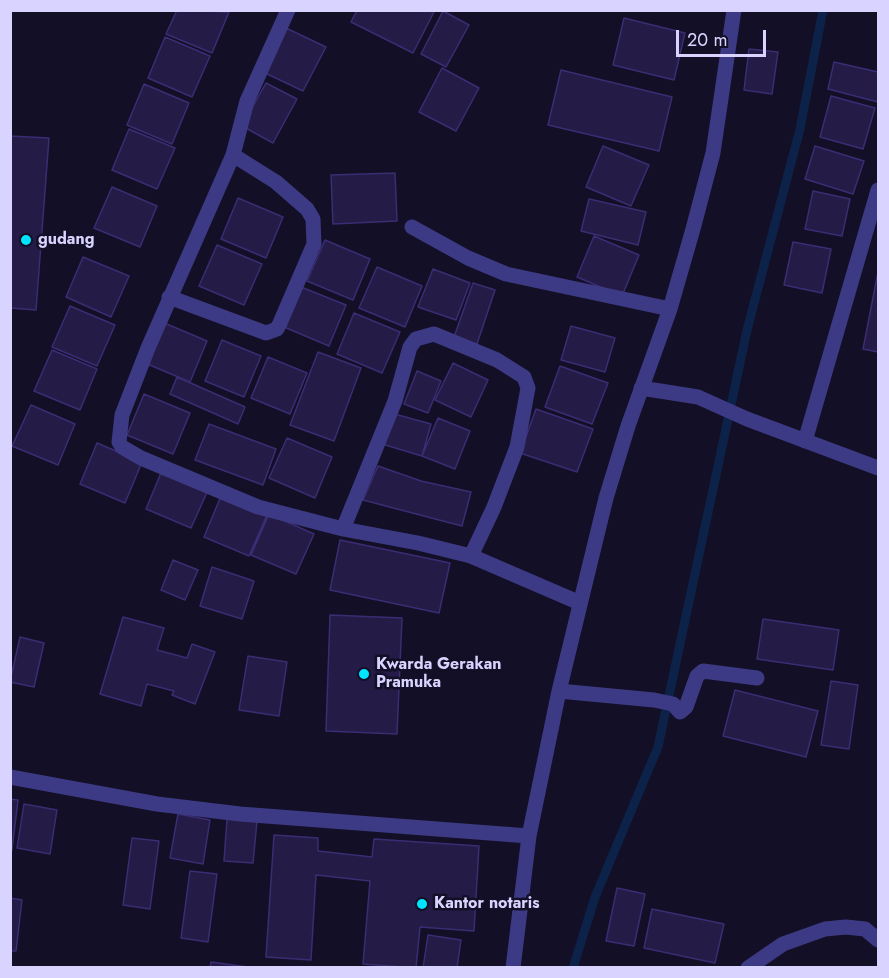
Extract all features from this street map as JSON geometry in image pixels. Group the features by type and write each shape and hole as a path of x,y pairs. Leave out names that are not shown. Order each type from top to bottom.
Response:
{"street":[{"path":"288,10 269,47 247,101 233,155 169,297 122,415 118,435 122,447 141,458 258,507 343,529 471,556 580,603"},
{"path":"513,968 529,836 580,603 606,498 641,388 670,309 713,153 734,10"},
{"path":"169,297 266,333 277,329 280,323 314,244 313,219 307,209 276,182 233,155"},
{"path":"805,441 879,190"},
{"path":"412,227 468,258 506,274 670,309"},
{"path":"343,529 395,400 410,347 416,339 434,333 497,360 524,377 528,388 517,447 494,507 471,556"},
{"path":"641,388 698,397 747,419 879,468"},
{"path":"560,691 654,700 673,704 680,712 686,708 698,676 703,670 757,678"},
{"path":"10,777 157,804 252,815 529,836"},
{"path":"748,968 783,944 825,929 846,927 865,929 879,940"}],"building":[{"path":"177,10 229,12 212,53 166,34"},
{"path":"357,10 435,10 413,53 351,22"},
{"path":"443,11 469,25 446,67 421,54"},
{"path":"624,18 685,33 674,80 613,65"},
{"path":"286,28 326,47 303,91 263,72"},
{"path":"165,37 210,56 192,97 148,78"},
{"path":"749,49 778,52 772,94 744,90"},
{"path":"834,62 878,72 878,102 828,89"},
{"path":"442,68 479,88 456,131 419,112"},
{"path":"561,70 672,97 659,151 548,125"},
{"path":"266,83 297,99 273,143 242,126"},
{"path":"144,84 189,103 172,144 127,125"},
{"path":"831,96 875,108 863,149 820,137"},
{"path":"129,129 175,148 157,189 112,170"},
{"name":"gudang","path":"10,136 49,138 36,310 10,308"},
{"path":"603,146 649,165 631,206 586,187"},
{"path":"815,146 864,161 853,194 805,179"},
{"path":"395,173 397,221 333,224 331,175"},
{"path":"112,187 157,206 140,247 94,228"},
{"path":"813,191 850,199 842,236 805,229"},
{"path":"238,198 283,217 266,258 221,239"},
{"path":"589,199 646,212 638,245 581,231"},
{"path":"594,236 639,255 622,296 577,277"},
{"path":"325,240 370,259 353,300 307,281"},
{"path":"793,242 831,249 822,293 784,285"},
{"path":"217,245 262,264 244,305 199,286"},
{"path":"83,257 129,276 111,317 66,297"},
{"path":"377,267 422,286 405,327 359,308"},
{"path":"433,269 470,283 456,320 418,307"},
{"path":"878,272 878,352 863,349"},
{"path":"473,283 495,290 477,344 454,337"},
{"path":"301,287 346,305 329,346 284,327"},
{"path":"70,306 115,325 97,366 52,347"},
{"path":"354,313 400,332 382,373 337,354"},
{"path":"162,322 207,341 190,382 145,363"},
{"path":"571,326 615,338 605,372 561,360"},
{"path":"222,340 261,356 244,397 205,381"},
{"path":"52,350 97,369 80,410 34,391"},
{"path":"318,352 361,368 334,441 290,425"},
{"path":"268,357 307,373 290,414 251,398"},
{"path":"453,363 488,380 471,417 435,400"},
{"path":"560,366 608,383 592,424 545,407"},
{"path":"417,371 441,381 428,413 404,404"},
{"path":"177,377 245,407 238,424 170,394"},
{"path":"144,394 190,413 173,454 127,435"},
{"path":"31,405 75,424 58,465 12,446"},
{"path":"536,409 593,429 577,472 520,453"},
{"path":"391,413 431,424 422,456 382,444"},
{"path":"438,418 470,431 455,469 422,456"},
{"path":"209,424 276,449 263,485 195,460"},
{"path":"287,438 332,457 315,498 269,478"},
{"path":"97,443 142,462 125,503 80,484"},
{"path":"378,466 421,481 471,492 462,526 363,500"},
{"path":"163,468 209,488 191,528 146,509"},
{"path":"221,496 267,515 249,556 204,537"},
{"path":"269,514 314,534 296,574 251,555"},
{"path":"340,540 450,563 439,613 330,590"},
{"path":"173,560 198,570 185,600 161,590"},
{"path":"212,567 254,581 242,619 200,606"},
{"name":"Kwarda Gerakan Pramuka","path":"330,615 402,618 397,734 326,731"},
{"path":"123,617 164,628 157,650 187,658 192,644 215,652 195,704 172,695 174,691 147,684 141,706 100,694"},
{"path":"763,619 839,630 833,670 757,659"},
{"path":"20,637 44,643 34,687 10,682"},
{"path":"248,656 287,662 279,716 239,710"},
{"path":"831,681 858,685 849,749 821,745"},
{"path":"735,690 818,711 806,757 723,736"},
{"path":"10,799 18,800 12,850 10,849"},
{"path":"24,804 57,810 50,854 17,848"},
{"path":"178,814 210,820 203,864 170,858"},
{"path":"227,819 257,821 253,863 224,861"},
{"name":"Kantor notaris","path":"274,835 318,838 318,851 372,857 374,839 479,846 474,931 420,927 416,968 363,964 370,881 316,875 311,960 266,957"},
{"path":"132,838 159,841 150,909 123,905"},
{"path":"190,871 217,874 208,942 181,938"},
{"path":"617,888 645,894 634,946 606,941"},
{"path":"10,898 22,900 16,951 10,951"},
{"path":"652,909 724,924 715,963 644,948"},
{"path":"428,935 461,940 457,968 423,968"},
{"path":"211,962 248,967 248,968 210,968"}],"waterway":[{"path":"573,968 595,897 658,747 747,330 800,129 823,10"}],"place":[{"name":"gudang","path":"26,240"},
{"name":"Kwarda Gerakan Pramuka","path":"364,674"},
{"name":"Kantor notaris","path":"422,904"}]}
